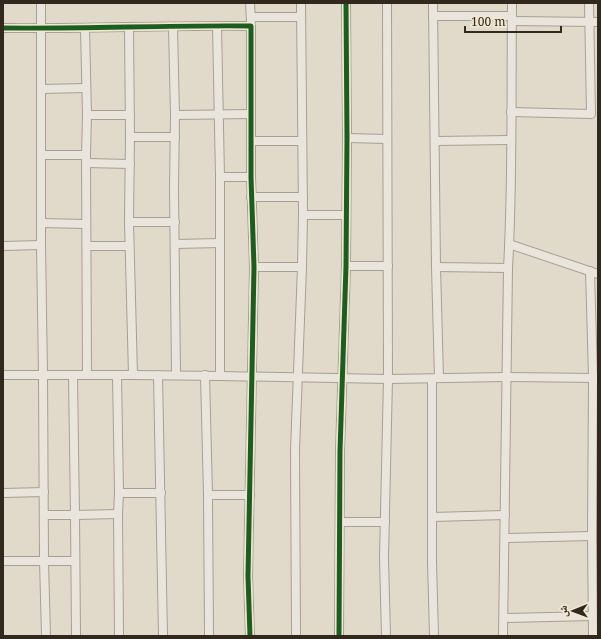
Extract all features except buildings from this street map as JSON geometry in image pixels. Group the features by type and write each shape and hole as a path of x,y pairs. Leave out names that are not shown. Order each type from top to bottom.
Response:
{"street":[{"path":"41,3 41,245 46,636"},
{"path":"250,3 251,197 254,267 248,576 250,636"},
{"path":"296,636 295,450 303,215 301,3"},
{"path":"339,636 340,451 346,266 346,3"},
{"path":"386,636 384,558 388,379 387,3"},
{"path":"433,3 436,141 436,378 432,517 434,636"},
{"path":"503,636 506,377 512,112 512,3"},
{"path":"512,112 594,115 589,3"},
{"path":"251,17 301,16"},
{"path":"433,16 598,22"},
{"path":"173,26 175,115 174,188 176,375"},
{"path":"217,26 220,177 220,376"},
{"path":"3,28 41,29 251,26"},
{"path":"129,27 129,246 133,375"},
{"path":"85,28 87,115 87,375"},
{"path":"41,89 86,88"},
{"path":"175,115 250,114"},
{"path":"87,115 130,115"},
{"path":"130,137 175,137"},
{"path":"346,138 387,139"},
{"path":"436,141 511,140"},
{"path":"251,141 302,141"},
{"path":"41,154 130,164"},
{"path":"220,177 251,177"},
{"path":"251,197 302,197"},
{"path":"303,215 346,215"},
{"path":"129,222 175,222"},
{"path":"41,223 86,224"},
{"path":"175,244 220,243"},
{"path":"509,244 594,272 595,378 592,536 593,636"},
{"path":"3,246 41,245"},
{"path":"86,246 129,246"},
{"path":"346,266 388,266"},
{"path":"254,267 302,267"},
{"path":"436,267 508,268"},
{"path":"3,375 205,375 388,379 506,377 595,378"},
{"path":"73,375 76,636"},
{"path":"117,375 119,636"},
{"path":"158,375 163,636"},
{"path":"205,375 209,636"},
{"path":"3,493 44,492"},
{"path":"119,493 161,493"},
{"path":"208,495 250,495"},
{"path":"44,515 118,514"},
{"path":"432,517 505,515"},
{"path":"340,522 385,522"},
{"path":"505,538 592,536"},
{"path":"3,561 75,561"},
{"path":"504,618 592,616"}],"cycle path":[{"path":"339,636 340,451 346,266 346,3"},
{"path":"3,28 251,26 251,177 254,267 248,576 250,636"}]}
